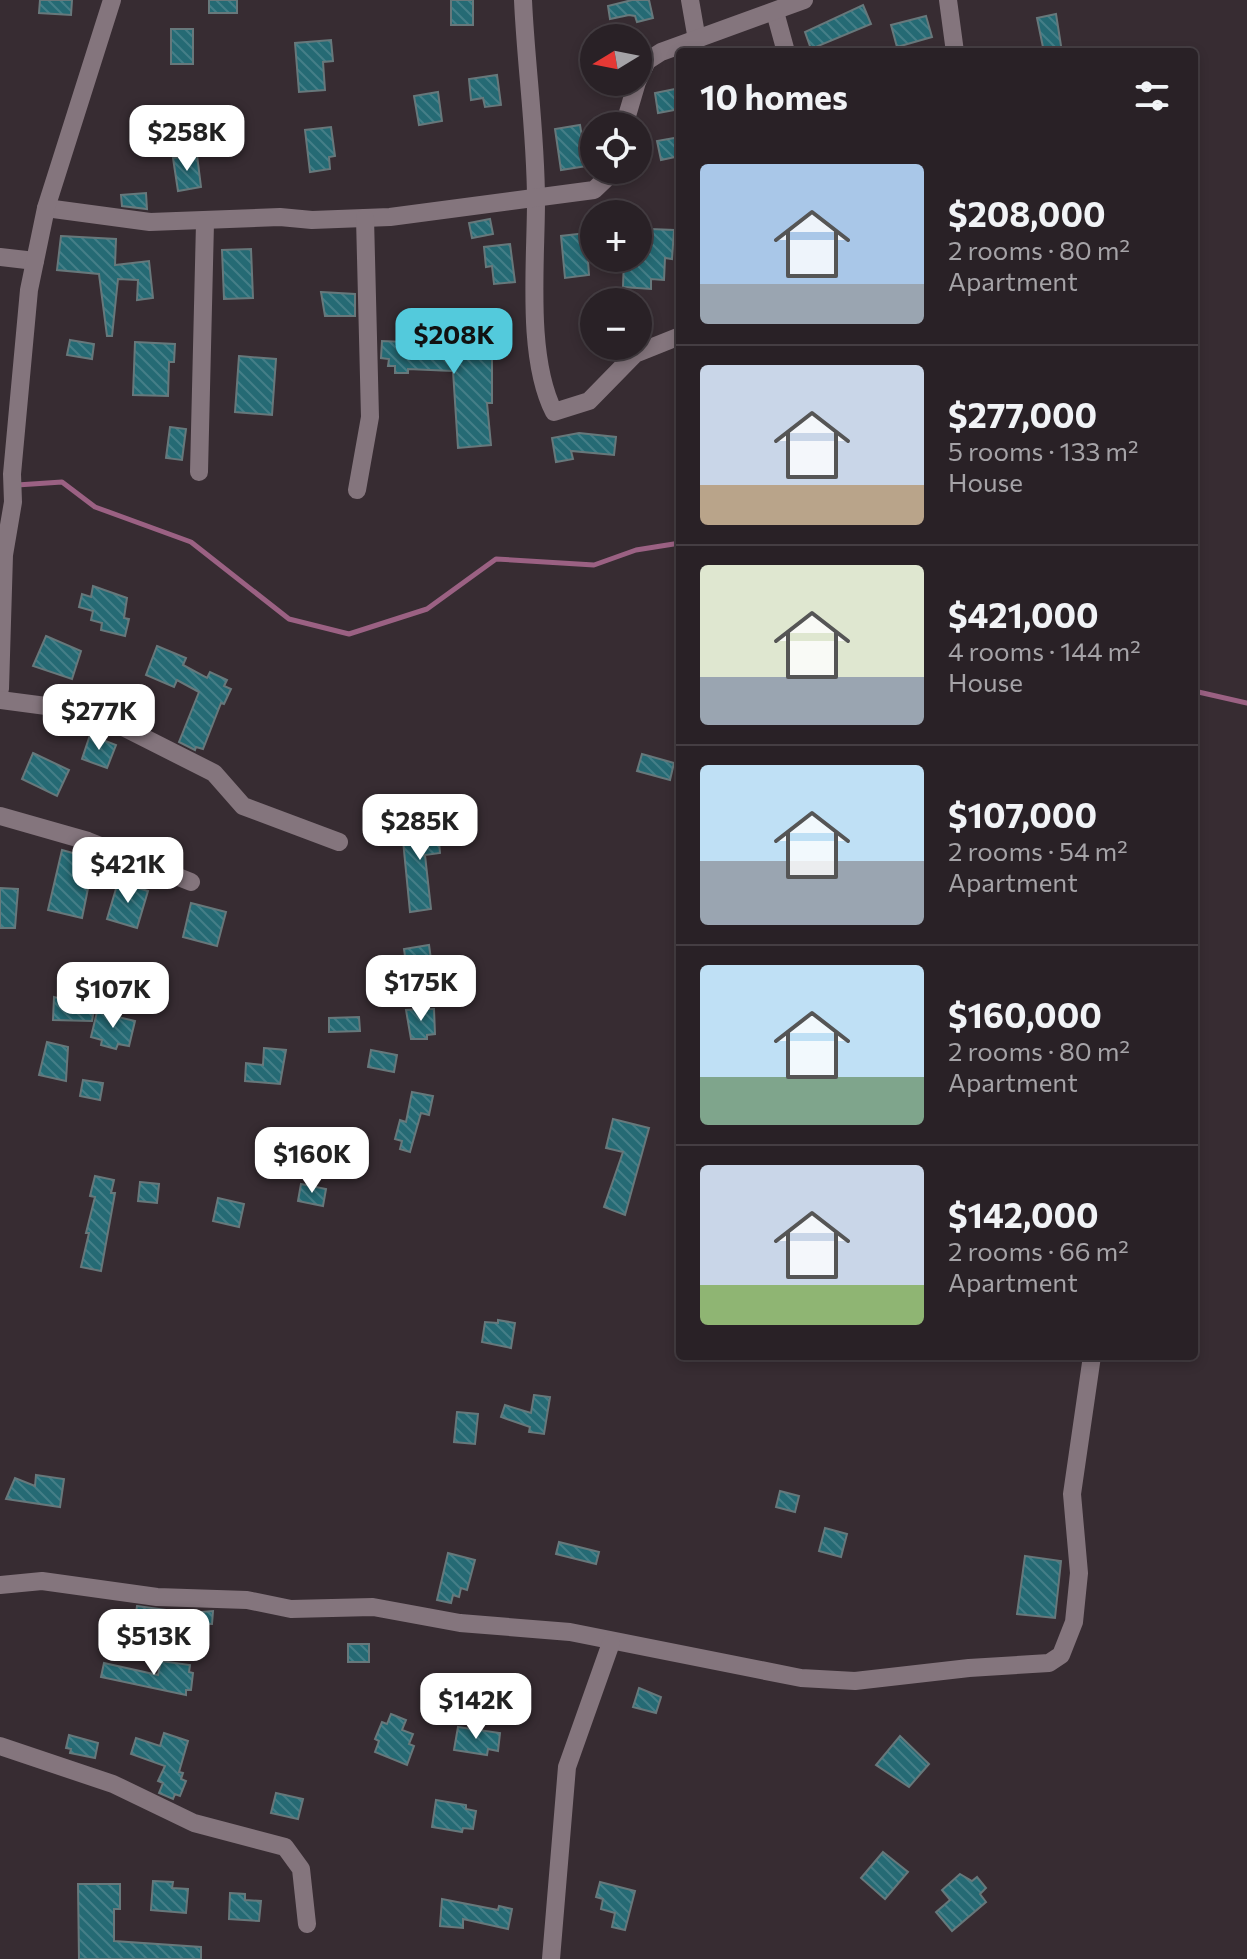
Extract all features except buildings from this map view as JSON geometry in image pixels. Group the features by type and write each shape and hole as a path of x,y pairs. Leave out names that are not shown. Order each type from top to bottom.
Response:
{"street":[{"path":"0,689 4,555 13,502 12,474 35,261 46,208 112,0"},
{"path":"523,0 536,199 538,336 545,393 554,412 589,401 635,354 676,338"},
{"path":"690,0 697,40"},
{"path":"677,48 804,0"},
{"path":"948,0 954,48"},
{"path":"775,12 785,48"},
{"path":"652,58 676,48"},
{"path":"46,208 150,222 205,223 280,217 312,220 365,218 536,199 594,190 600,184"},
{"path":"357,490 370,417 365,218"},
{"path":"199,472 205,223"},
{"path":"0,257 35,261"},
{"path":"0,700 69,709 121,726 214,773 243,806 339,842"},
{"path":"0,816 88,841 191,882"},
{"path":"0,1585 42,1581 157,1597 247,1600 291,1609 373,1607 460,1623 570,1632 611,1643 801,1678 855,1681 969,1668 1049,1663 1061,1655 1074,1622 1079,1573 1072,1494 1091,1360"},
{"path":"551,1959 567,1767 611,1643"},
{"path":"0,1746 113,1784 194,1823 285,1847 298,1860 301,1869 307,1924"}],"waterway":[{"path":"17,485 62,482 95,507 191,542 289,619 349,634 427,609 496,559 594,565 636,550 676,544"},
{"path":"1198,692 1247,703"}]}
